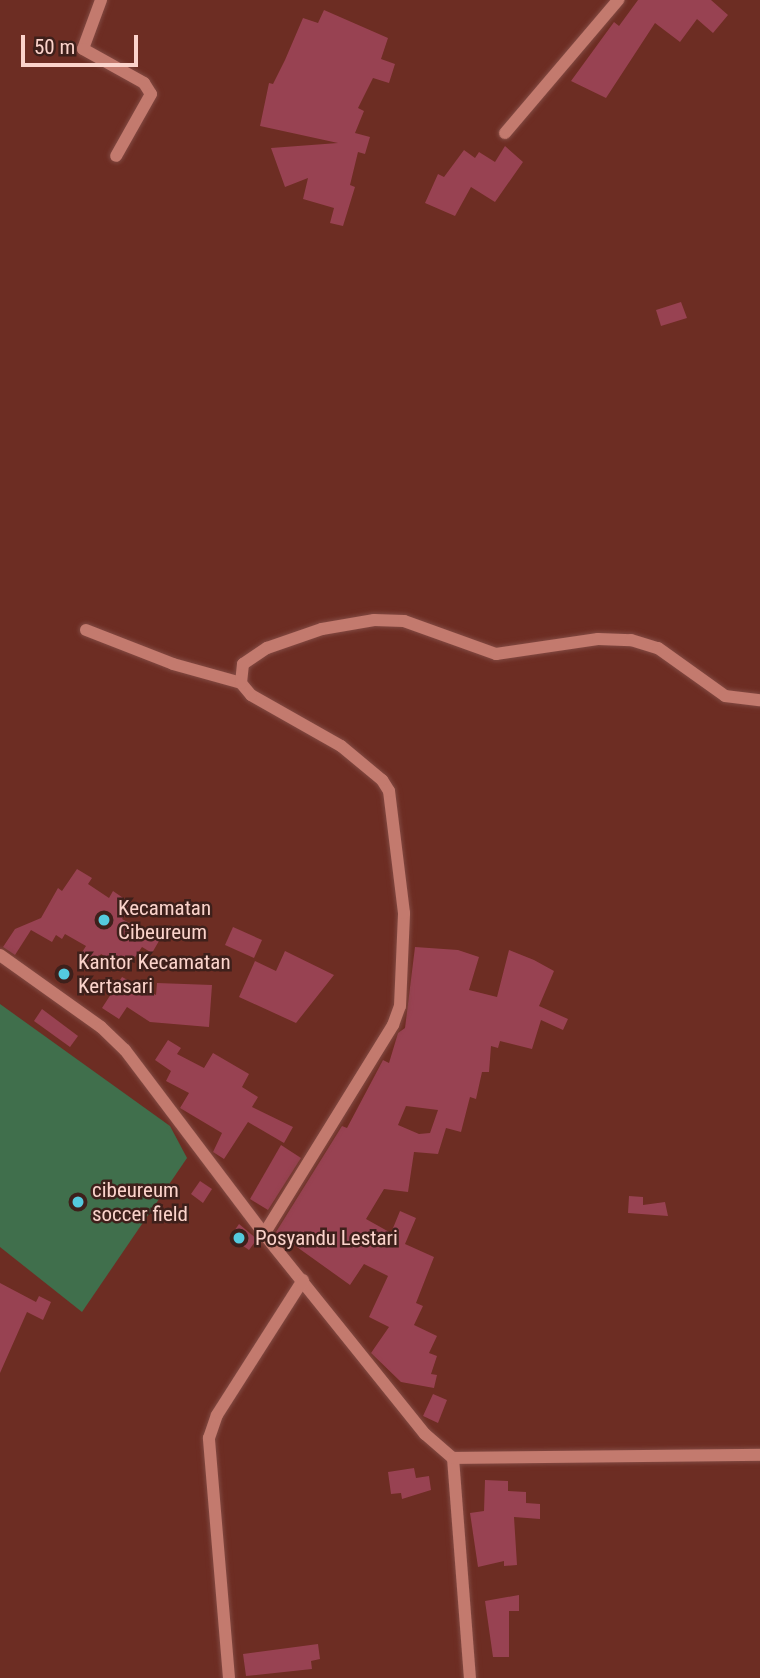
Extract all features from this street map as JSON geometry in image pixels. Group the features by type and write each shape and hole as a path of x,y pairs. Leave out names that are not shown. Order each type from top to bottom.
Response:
{"street":[{"path":"101,0 83,49 144,83 151,94 116,156"},
{"path":"505,133 618,0"},
{"path":"241,683 243,664 283,641 349,623 404,621 496,654 598,639 631,640 658,649 725,696 760,700"},
{"path":"86,630 173,664 241,683 251,695 341,746 382,780 389,791 404,913 400,1006 393,1025 264,1234"},
{"path":"0,955 101,1027 125,1050 264,1234 425,1434 453,1458 760,1455"},
{"path":"229,1678 209,1438 218,1415 303,1280"},
{"path":"453,1458 470,1678"}],"green space":[{"name":"cibeureum soccer field","path":"0,1004 170,1126 187,1158 82,1312 0,1247"}],"building":[{"path":"638,0 711,0 728,15 713,33 697,19 680,42 655,23 606,98 571,81 614,22 619,26"},
{"path":"324,10 388,38 381,59 395,64 389,83 373,78 358,108 364,111 355,133 370,137 365,154 358,152 350,185 355,187 343,226 330,223 334,208 303,199 308,178 285,187 271,148 338,143 260,126 269,83 273,84 303,18 318,23"},
{"path":"505,146 523,162 495,202 471,187 455,216 425,203 438,174 444,177 464,150 475,158 479,152 495,162"},
{"path":"681,302 687,318 661,326 656,310"},
{"path":"77,869 92,878 88,884 109,898 113,891 132,904 122,919 148,933 151,927 163,934 152,953 142,947 127,969 101,954 94,965 79,957 86,946 65,934 62,939 56,935 52,942 31,930 15,955 3,947 15,929 41,918 58,888 62,891"},
{"path":"233,927 262,940 254,958 225,945"},
{"path":"415,947 458,950 479,957 469,990 497,997 509,950 534,960 554,971 539,1006 568,1019 563,1030 541,1020 532,1049 500,1041 498,1048 491,1046 489,1072 482,1072 476,1099 470,1097 461,1132 446,1128 438,1154 414,1152 408,1192 384,1189 366,1219 391,1233 400,1211 416,1218 405,1244 434,1257 416,1303 423,1306 414,1325 437,1336 429,1353 437,1356 431,1374 437,1375 434,1388 401,1382 371,1353 389,1327 369,1317 388,1276 364,1264 350,1285 276,1232 342,1126 347,1128 383,1060 389,1063 398,1033 405,1028","holes":["406,1106 438,1110 430,1133 419,1134 398,1125"]},
{"path":"285,951 334,975 296,1023 239,997 255,961 276,971"},
{"path":"122,977 156,995 157,983 212,985 209,1027 150,1022 127,1007 119,1019 102,1008"},
{"path":"42,1009 78,1036 70,1047 34,1021"},
{"path":"168,1040 181,1048 177,1054 204,1068 213,1053 249,1074 242,1087 258,1097 252,1107 293,1127 284,1143 248,1122 224,1159 213,1152 222,1133 180,1108 189,1093 166,1081 171,1071 155,1060"},
{"path":"281,1145 301,1158 268,1210 250,1199"},
{"path":"200,1181 212,1189 203,1203 191,1194"},
{"path":"629,1196 643,1197 643,1205 665,1202 668,1216 628,1213"},
{"path":"239,1224 257,1239 249,1250 230,1237"},
{"path":"0,1283 36,1302 39,1296 51,1302 43,1320 27,1312 0,1373"},
{"path":"433,1394 447,1400 438,1423 423,1416"},
{"path":"414,1468 416,1478 429,1476 431,1490 402,1499 401,1493 391,1494 388,1472"},
{"path":"485,1480 508,1481 508,1491 526,1492 526,1503 540,1504 540,1519 514,1517 517,1565 504,1566 504,1561 478,1567 470,1513 484,1511"},
{"path":"519,1595 519,1611 509,1611 509,1657 493,1657 485,1601"},
{"path":"318,1644 320,1659 311,1661 312,1669 246,1676 243,1654"}],"place":[{"name":"Kecamatan Cibeureum","path":"104,920"},
{"name":"Kantor Kecamatan Kertasari","path":"64,974"},
{"name":"cibeureum soccer field","path":"78,1202"},
{"name":"Posyandu Lestari","path":"239,1238"}]}
